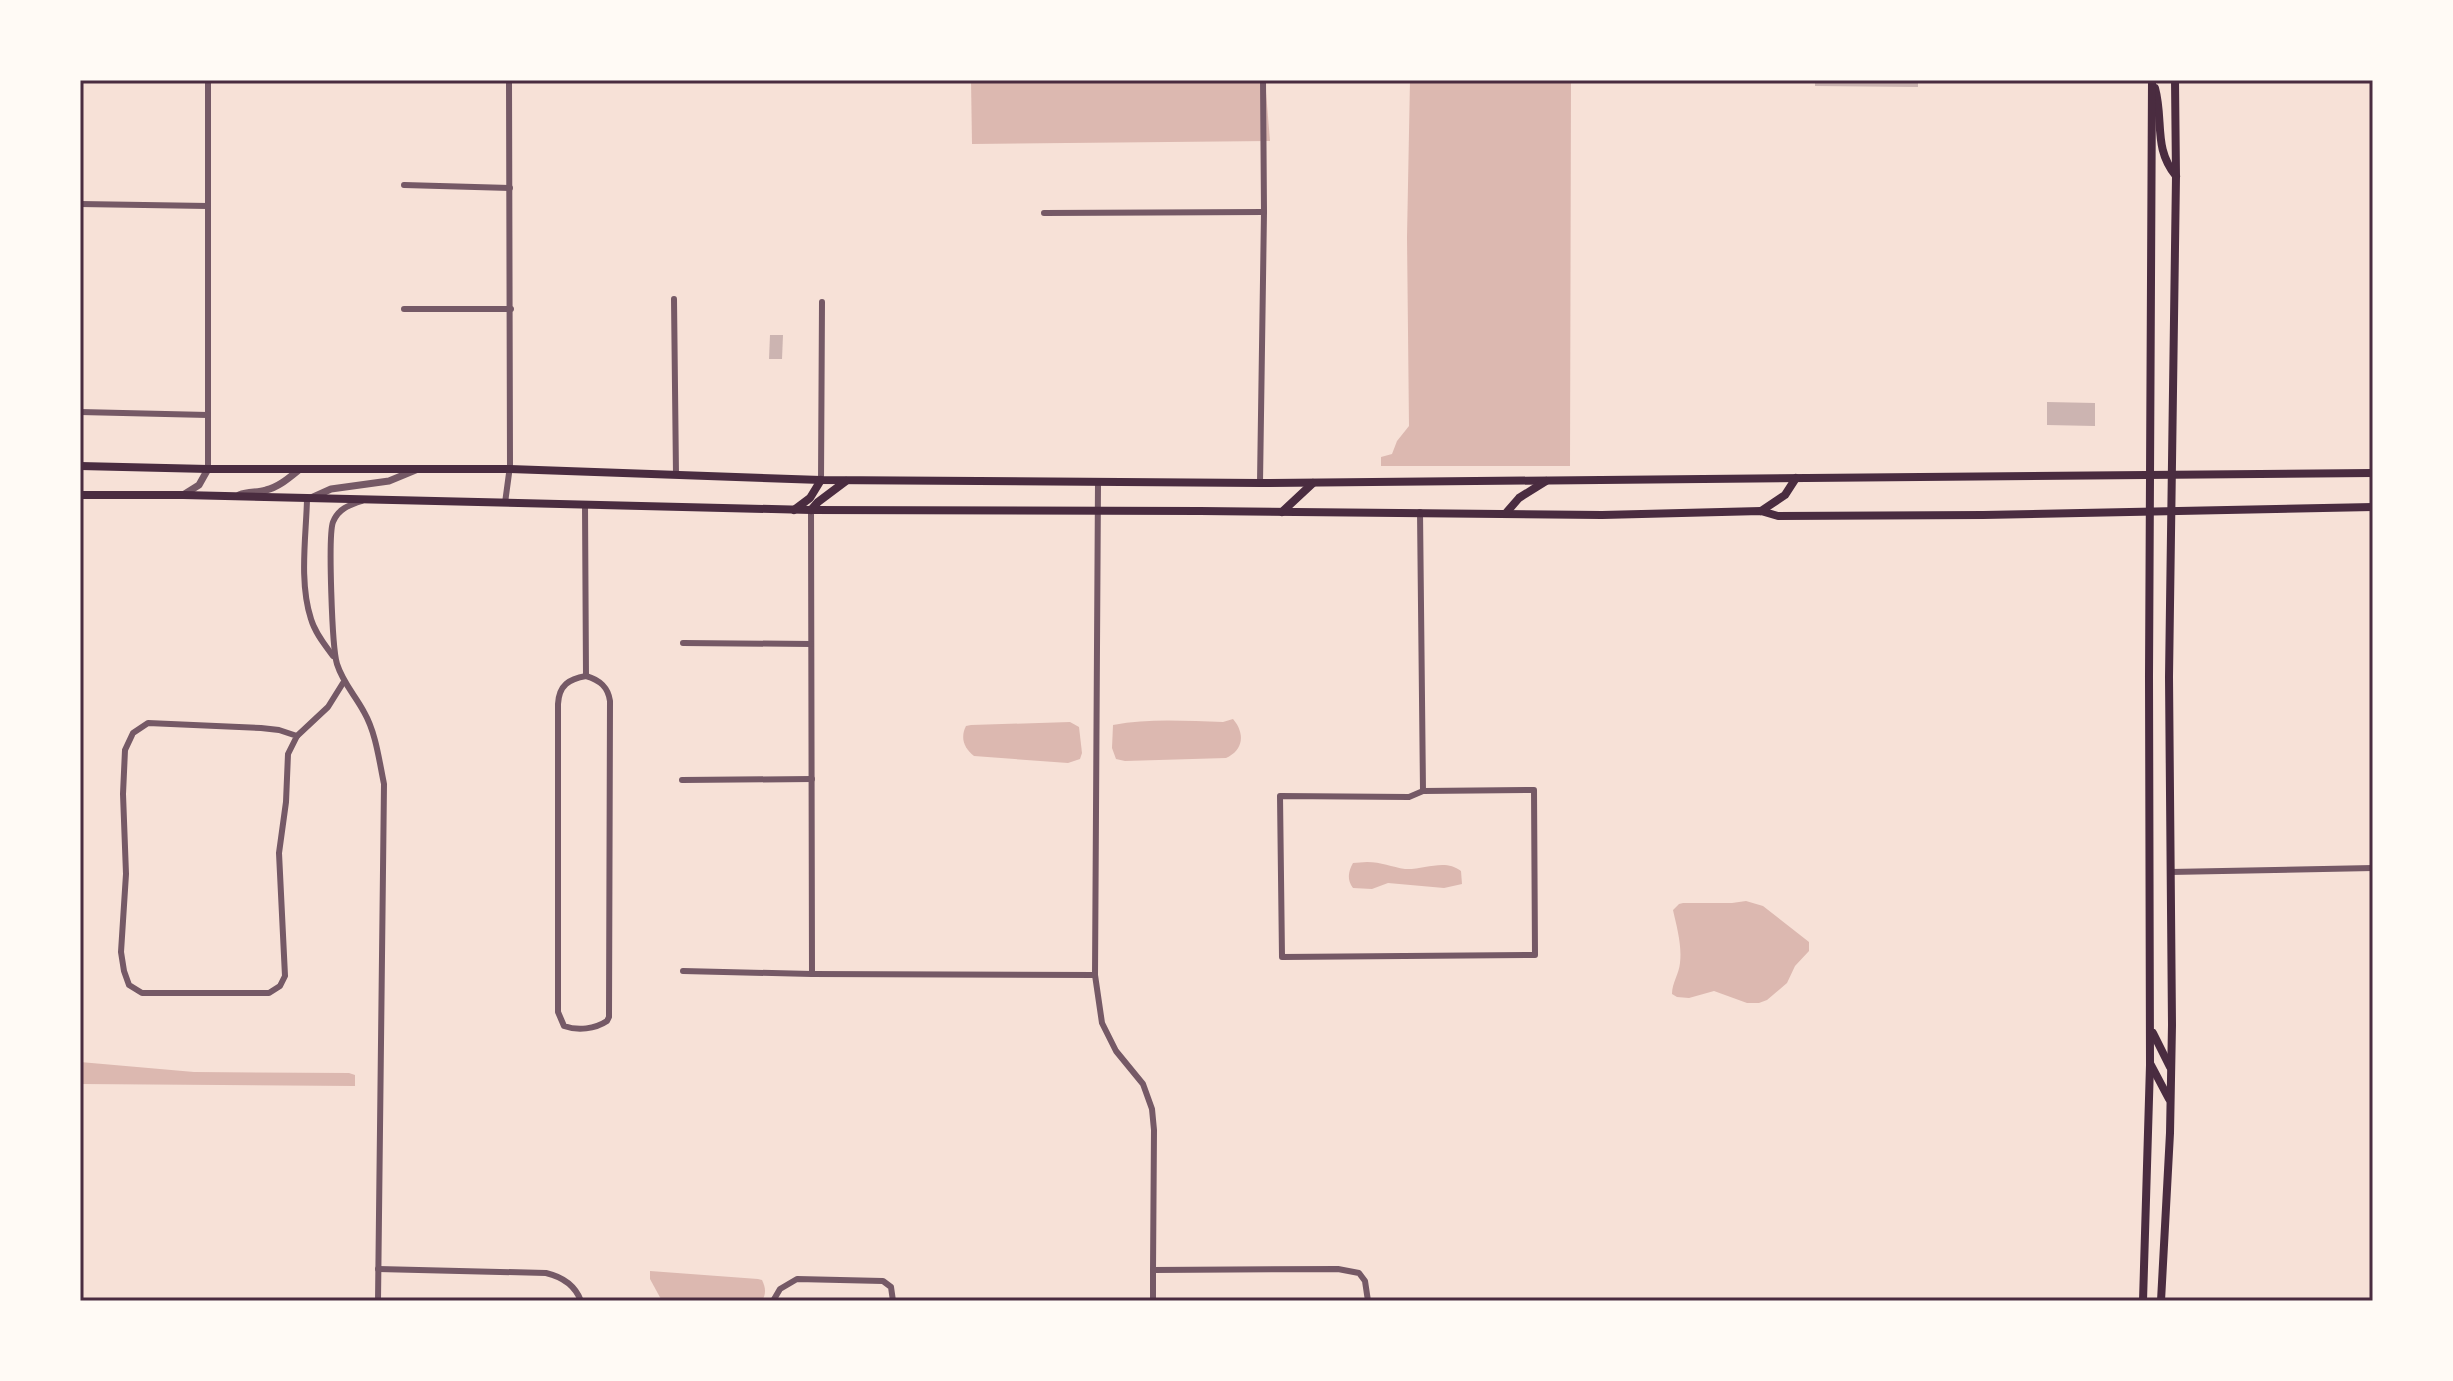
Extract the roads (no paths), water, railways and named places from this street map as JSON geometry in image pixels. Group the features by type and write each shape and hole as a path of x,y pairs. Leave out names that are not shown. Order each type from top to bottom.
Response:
{"main road":[{"path":"2153,80 2160,105 2160,145 2166,163 2176,176"},
{"path":"2143,1301 2150,1065 2153,80"},
{"path":"2161,1301 2171,1102 2169,665 2175,80"},
{"path":"80,466 510,469 821,480 1098,483 2373,473"},
{"path":"1761,511 1785,495 1796,478"},
{"path":"793,510 810,498 821,480"},
{"path":"811,510 846,480"},
{"path":"1506,513 1519,498 1547,481"},
{"path":"1282,512 1313,483"},
{"path":"80,495 793,510 1602,515 1761,511 1778,516 2373,507"},
{"path":"2150,1028 2171,1070"},
{"path":"2150,1065 2171,1102"}],"street":[{"path":"183,495 199,485 208,469 208,80"},
{"path":"505,503 510,469 509,80"},
{"path":"1260,483 1263,80"},
{"path":"404,185 510,188"},
{"path":"80,204 208,206"},
{"path":"1044,213 1264,212"},
{"path":"674,299 676,475"},
{"path":"821,480 822,302"},
{"path":"404,309 511,309"},
{"path":"80,412 208,415"},
{"path":"234,497 250,491 266,490 301,468"},
{"path":"335,659 320,639 311,618 306,588 307,500 331,489 389,481 420,469"},
{"path":"1098,483 1095,975 1102,1023 1116,1051 1143,1084 1152,1109 1153,1301"},
{"path":"362,501 338,513 332,525 332,600 335,659 343,683 365,714 377,749 384,784 378,1301"},
{"path":"585,505 586,676"},
{"path":"811,510 812,974"},
{"path":"1420,512 1423,791"},
{"path":"683,643 811,644"},
{"path":"586,676 607,688 610,701 609,1017 594,1028 571,1029 564,1026 558,1012 558,704 560,690 566,684 586,676"},
{"path":"297,736 261,728 148,723 133,733 125,750 126,874 121,952 129,985 140,993 257,994 269,993 280,986 285,976 279,853 288,754 297,736 328,707 343,683"},
{"path":"682,780 812,779"},
{"path":"1534,790 1535,955 1282,957 1280,796 1409,797 1423,791 1534,790"},
{"path":"2170,872 2373,868"},
{"path":"683,971 1095,975"},
{"path":"378,1269 546,1273 559,1276 570,1284 581,1301"},
{"path":"1153,1270 1346,1269 1359,1273 1365,1281 1368,1301"},
{"path":"773,1301 786,1285 804,1278 883,1281 891,1287 893,1301"}]}
